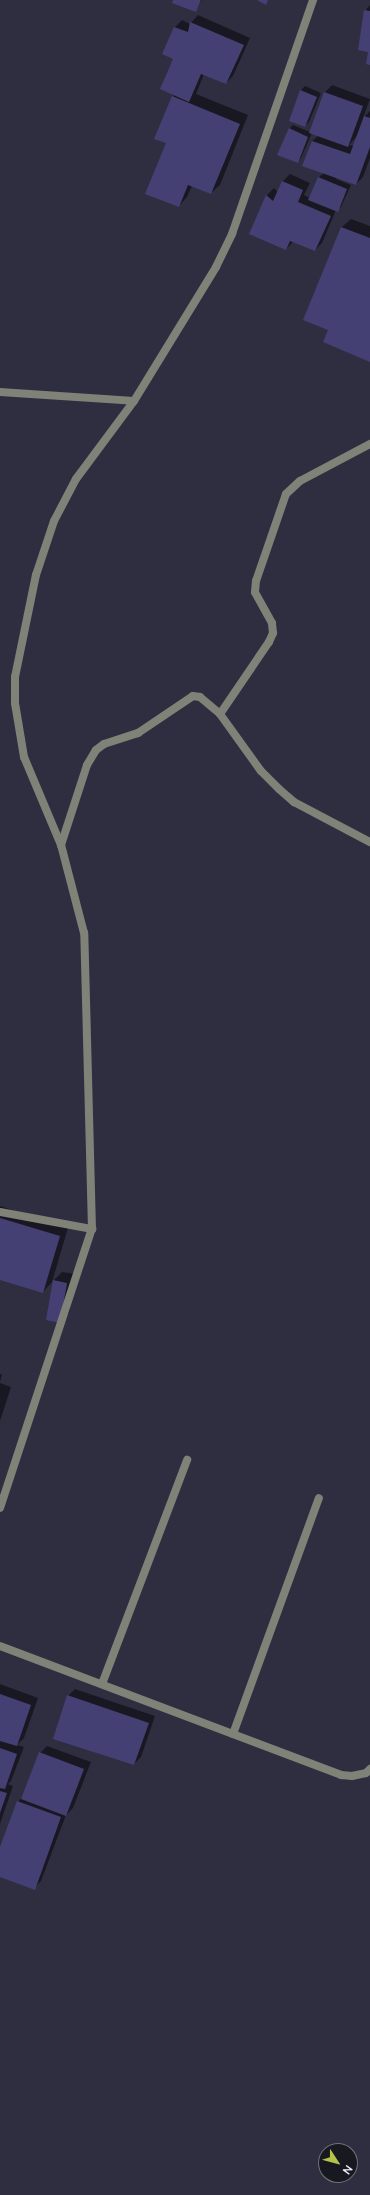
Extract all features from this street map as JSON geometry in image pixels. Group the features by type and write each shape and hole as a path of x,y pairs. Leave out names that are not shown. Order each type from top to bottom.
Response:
{"street":[{"path":"0,1508 92,1229 84,933 61,845 24,757 15,704 15,677 36,575 54,521 76,479 134,401 216,267 232,234 313,0"},
{"path":"0,392 134,401"},
{"path":"220,714 269,642 273,633 272,624 255,592 256,581 286,494 300,481 370,444"},
{"path":"61,845 87,765 96,750 104,744 138,733 193,696 200,697 220,714 261,771 279,790 294,802 370,842"},
{"path":"0,1212 92,1229"},
{"path":"102,1684 187,1460"},
{"path":"233,1734 320,1498"},
{"path":"0,1646 341,1775 352,1776 366,1772 370,1769"}],"building":[{"path":"173,0 201,0 196,12 172,3"},
{"path":"257,0 268,0 266,5"},
{"path":"364,10 370,11 370,65 366,64 368,52 358,50"},
{"path":"190,22 244,45 226,84 201,74 189,102 160,89 173,59 162,54 174,27 188,32"},
{"path":"300,90 317,97 305,127 289,121"},
{"path":"324,92 363,106 348,147 309,133"},
{"path":"172,96 240,124 211,194 188,185 179,207 145,194 166,143 154,139"},
{"path":"364,116 370,118 370,147 356,185 302,166 312,141 350,154"},
{"path":"289,128 308,137 298,163 277,155"},
{"path":"318,177 347,189 338,212 308,200"},
{"path":"282,181 303,190 298,202 331,216 315,251 290,241 286,250 249,234 266,195 273,201"},
{"path":"341,227 370,238 370,362 323,342 328,330 303,320"},
{"path":"0,1218 60,1236 43,1293 0,1280"},
{"path":"53,1280 67,1283 60,1323 46,1320"},
{"path":"0,1694 31,1705 17,1746 0,1741"},
{"path":"67,1695 149,1723 134,1765 53,1739"},
{"path":"0,1748 17,1754 5,1789 0,1788"},
{"path":"39,1752 84,1769 66,1816 21,1799"},
{"path":"0,1791 7,1793 0,1813"},
{"path":"17,1801 61,1817 35,1890 0,1877 0,1847"}]}
